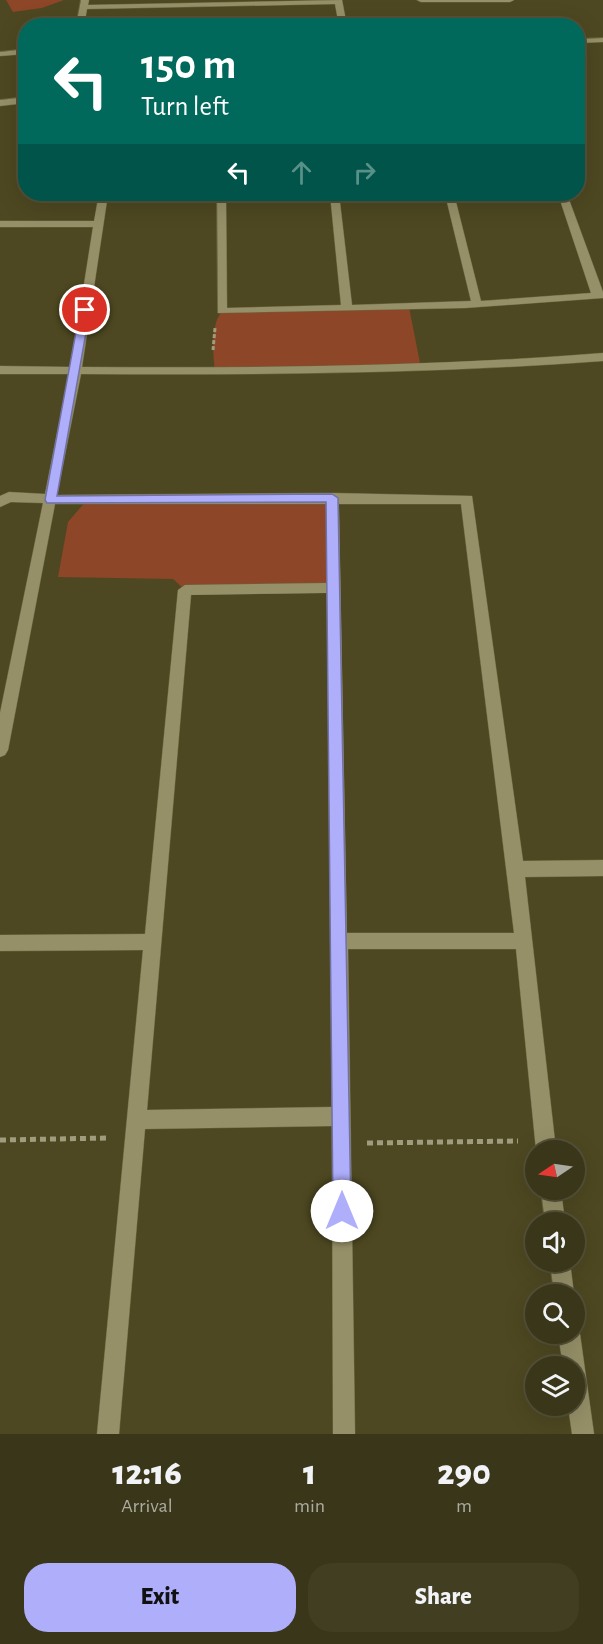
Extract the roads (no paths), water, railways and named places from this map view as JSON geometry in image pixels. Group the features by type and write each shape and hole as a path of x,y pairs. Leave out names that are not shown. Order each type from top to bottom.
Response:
{"street":[{"path":"421,0 510,0"},
{"path":"81,18 84,3 338,1 341,18"},
{"path":"585,41 603,40"},
{"path":"0,54 18,52"},
{"path":"0,103 18,101"},
{"path":"0,750 76,369 102,201"},
{"path":"221,201 222,311 477,304 600,295 565,201"},
{"path":"334,201 347,308"},
{"path":"451,201 477,304"},
{"path":"0,224 98,224"},
{"path":"0,370 291,372 502,364 603,357"},
{"path":"0,502 9,497 51,500 467,499 516,869 544,1140"},
{"path":"332,498 344,1434"},
{"path":"108,1434 185,590 332,588"},
{"path":"516,869 603,868"},
{"path":"338,941 523,941"},
{"path":"0,943 154,942"},
{"path":"137,1129 341,1116"},
{"path":"580,1416 583,1434"}]}
